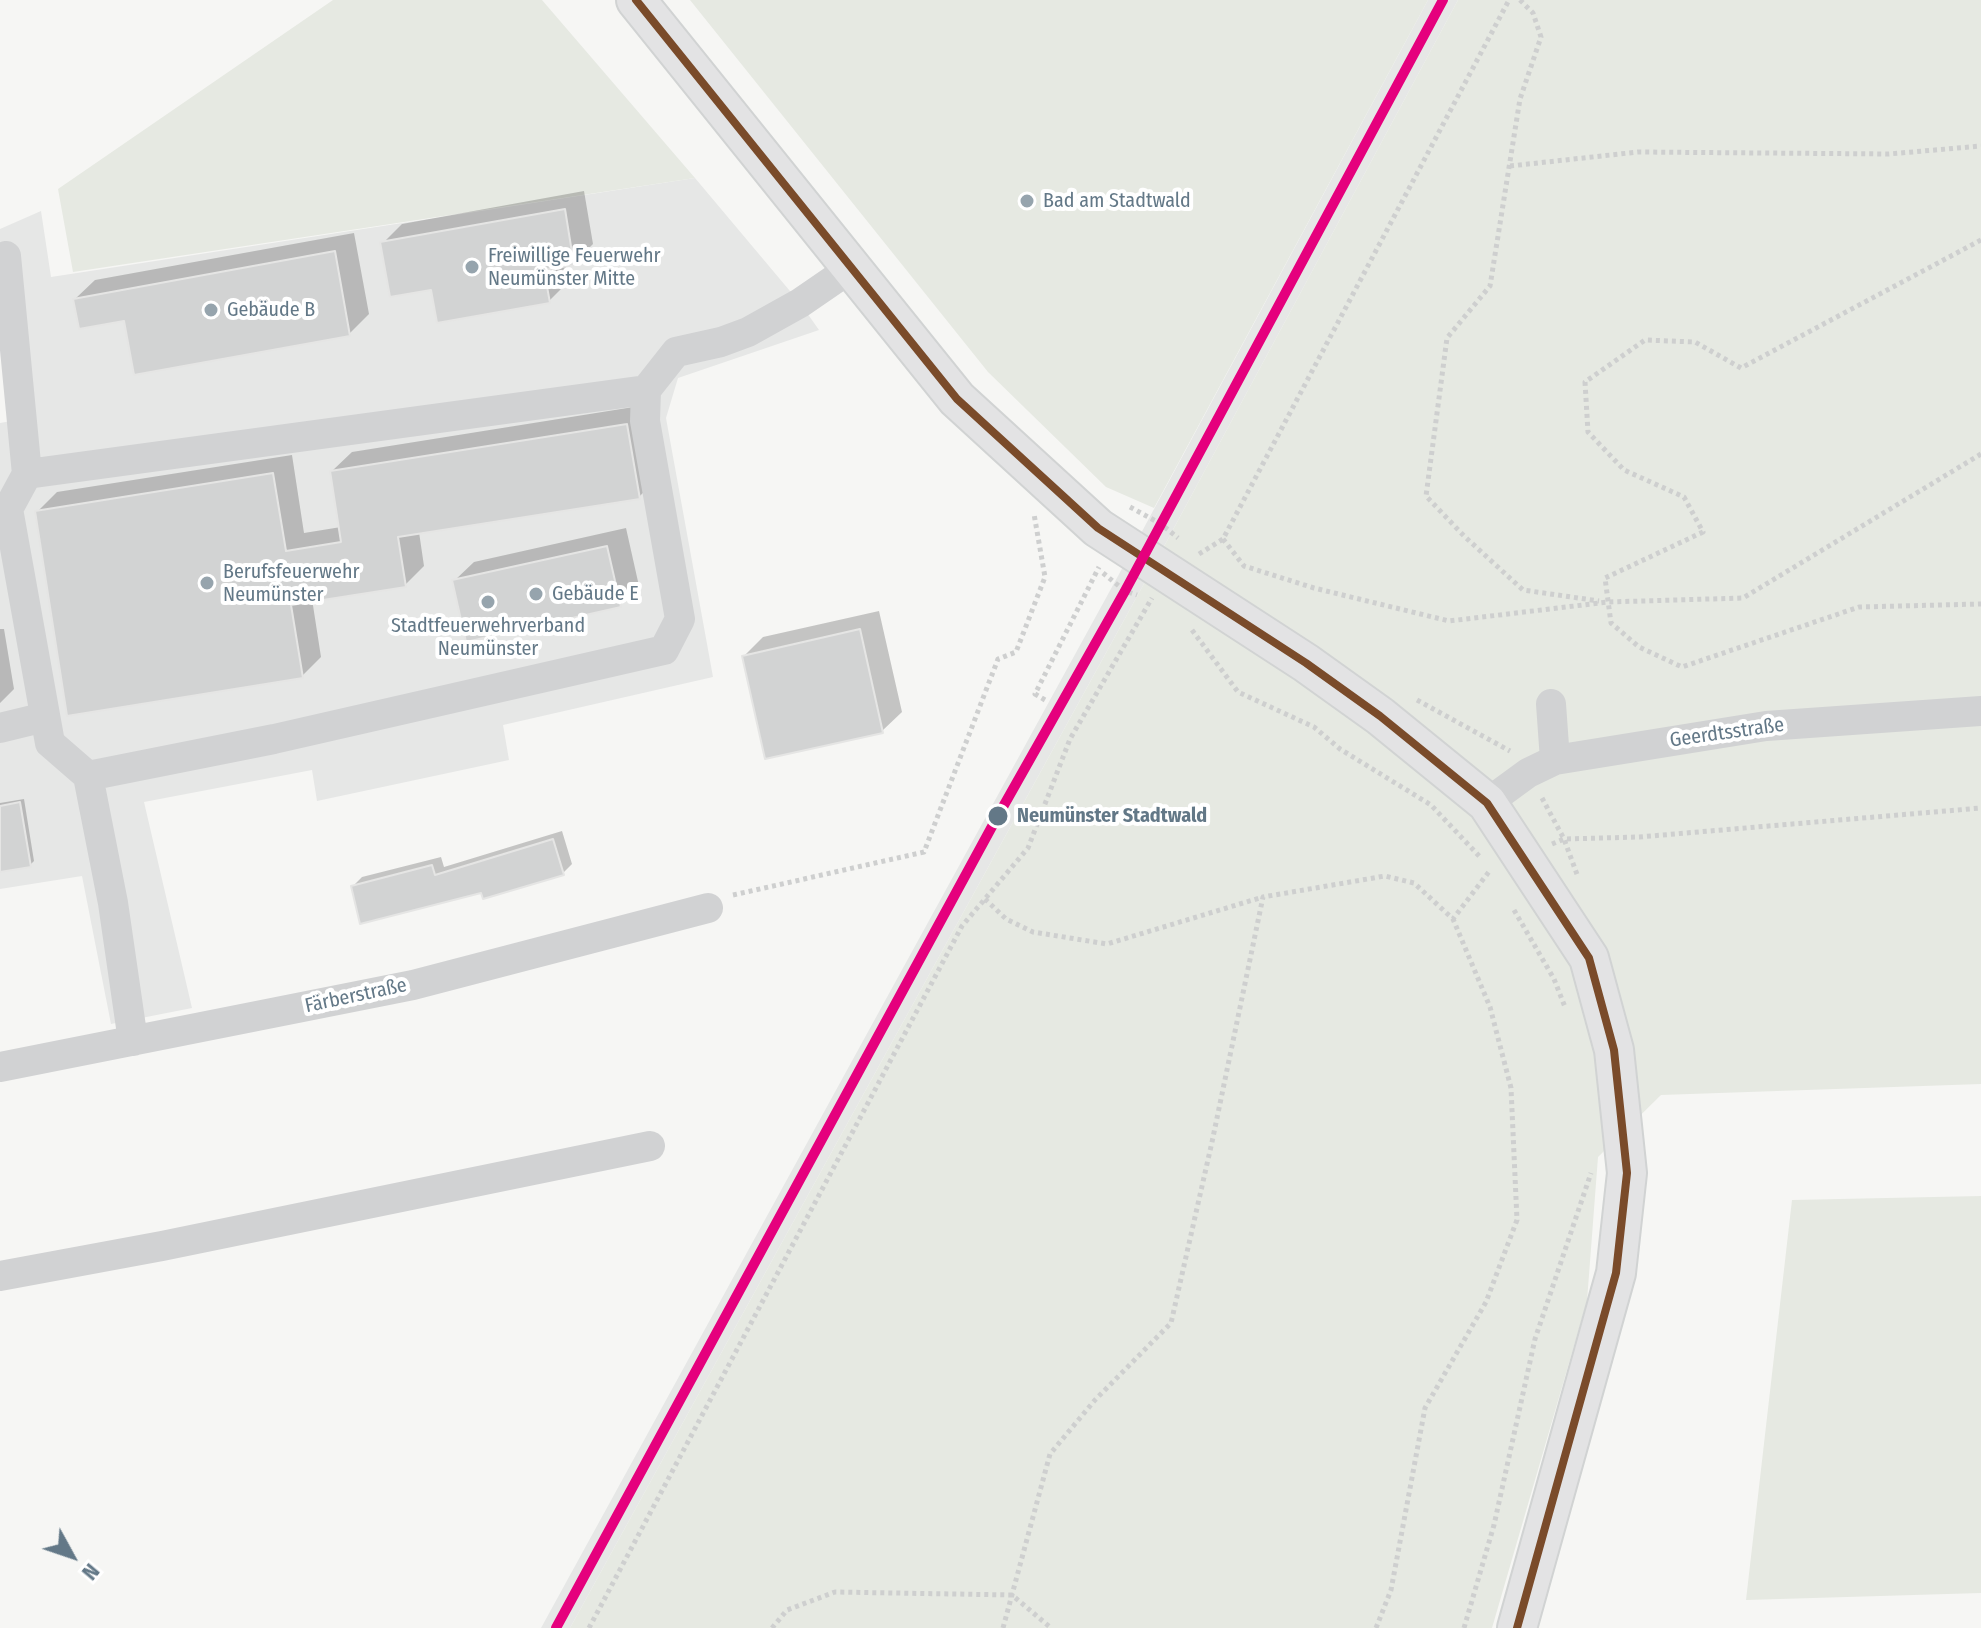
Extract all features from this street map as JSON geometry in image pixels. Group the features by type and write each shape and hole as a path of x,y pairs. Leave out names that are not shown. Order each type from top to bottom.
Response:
{"main road":[{"path":"636,0 957,399 1098,528 1169,585 1306,663 1367,707 1487,803 1504,869 1589,958 1614,1050 1627,1173 1616,1273 1517,1628"}],"street":[{"path":"6,256 27,474 8,509 6,540 50,743 88,776 113,903 133,1041"},
{"path":"88,776 274,739 664,650 680,619 645,421 646,390 676,352 721,342 748,332 808,298 851,268"},
{"path":"27,474 646,390"},
{"path":"1542,766 1551,704"},
{"name":"Geerdtsstraße","path":"1487,803 1542,766 1766,726 1981,711"},
{"path":"0,728 45,717"},
{"name":"Färberstraße","path":"0,1067 413,985 708,908"},
{"path":"0,1276 650,1146"}],"path":[{"path":"589,1628 962,926 1028,848 1070,739 1169,585 1223,539 1509,0"},
{"path":"1520,0 1533,13 1541,37 1520,99 1490,286 1447,338 1426,496 1523,590 1608,602"},
{"path":"1510,166 1638,152 1889,154 1981,146"},
{"path":"1981,240 1741,368 1695,342 1645,340 1585,382 1588,432 1624,470 1684,497 1703,532 1605,578 1611,623 1639,647 1682,667 1859,607 1981,604"},
{"path":"1223,539 1244,566 1314,588 1449,621 1608,602 1743,598 1981,454"},
{"path":"1119,505 1135,508 1175,534 1169,585"},
{"path":"708,908 721,898 924,852 998,659 1016,652 1045,577 1033,508 1044,516"},
{"path":"1094,556 1103,575 1125,591 1169,585 1206,565"},
{"path":"1045,700 1035,694 1100,565"},
{"path":"1187,623 1238,692 1314,727 1340,749 1431,805 1504,869"},
{"path":"1415,699 1514,754 1542,766 1579,879"},
{"path":"1453,919 1504,869 1564,839 1639,837 1981,808"},
{"path":"985,899 1006,919 1033,932 1107,944 1263,897 1385,876 1414,883 1453,919 1490,1007 1511,1088 1517,1220 1486,1302 1425,1408 1391,1590 1376,1628"},
{"path":"1003,1628 1050,1454 1095,1400 1171,1323 1263,897"},
{"path":"1506,897 1554,979 1570,1019"},
{"path":"1464,1628 1494,1525 1535,1339 1591,1174 1590,1159"},
{"path":"772,1628 787,1610 835,1592 1012,1595 1051,1628"}],"shaded area":[{"path":"333,0 542,0 695,178 73,272 58,189"},
{"name":"Bad am Stadtwald","path":"690,0 1428,0 1154,508 1106,487 988,372"},
{"path":"1428,0 1458,0 1140,591 570,1628 541,1628 1118,576"},
{"path":"1458,0 1981,0 1981,1084 1661,1095 1598,1157 1587,1301 1492,1628 570,1628 1140,591"},
{"path":"695,178 819,330 678,378 666,418 713,677 503,725 509,760 317,801 312,770 144,802 192,1008 111,1024 82,876 0,889 0,423 17,420 0,290 0,229 41,211 51,277"},
{"path":"1981,1196 1981,1593 1746,1600 1792,1200"}],"building":[{"name":"Freiwillige Feuerwehr Neumünster Mitte","path":"565,209 574,265 544,270 550,303 437,323 431,290 390,297 380,242"},
{"name":"Gebäude B","path":"335,251 350,336 134,375 124,321 79,329 73,299"},
{"path":"627,424 640,499 398,537 406,587 291,605 303,678 67,716 35,511 273,473 286,551 341,542 330,471"},
{"name":"Gebäude E","path":"607,546 621,607 466,642 452,580"},
{"path":"860,629 883,733 765,759 742,656"},
{"path":"20,802 31,867 0,872 0,806"},
{"path":"553,839 564,875 483,899 481,893 360,924 351,886 432,865 435,875"}],"transit line":[{"path":"636,0 957,399 1098,528 1306,663 1380,716 1487,803 1589,958 1614,1050 1627,1173 1616,1273 1517,1628"},
{"path":"556,1628 995,821 1125,591 1443,0"}],"place":[{"name":"Bad am Stadtwald","path":"1027,201"},
{"name":"Freiwillige Feuerwehr Neumünster Mitte","path":"472,267"},
{"name":"Gebäude B","path":"211,310"},
{"name":"Berufsfeuerwehr Neumünster","path":"207,583"},
{"name":"Gebäude E","path":"536,594"},
{"name":"Stadtfeuerwehrverband Neumünster","path":"488,602"},
{"name":"Neumünster Stadtwald","path":"998,816"}]}
